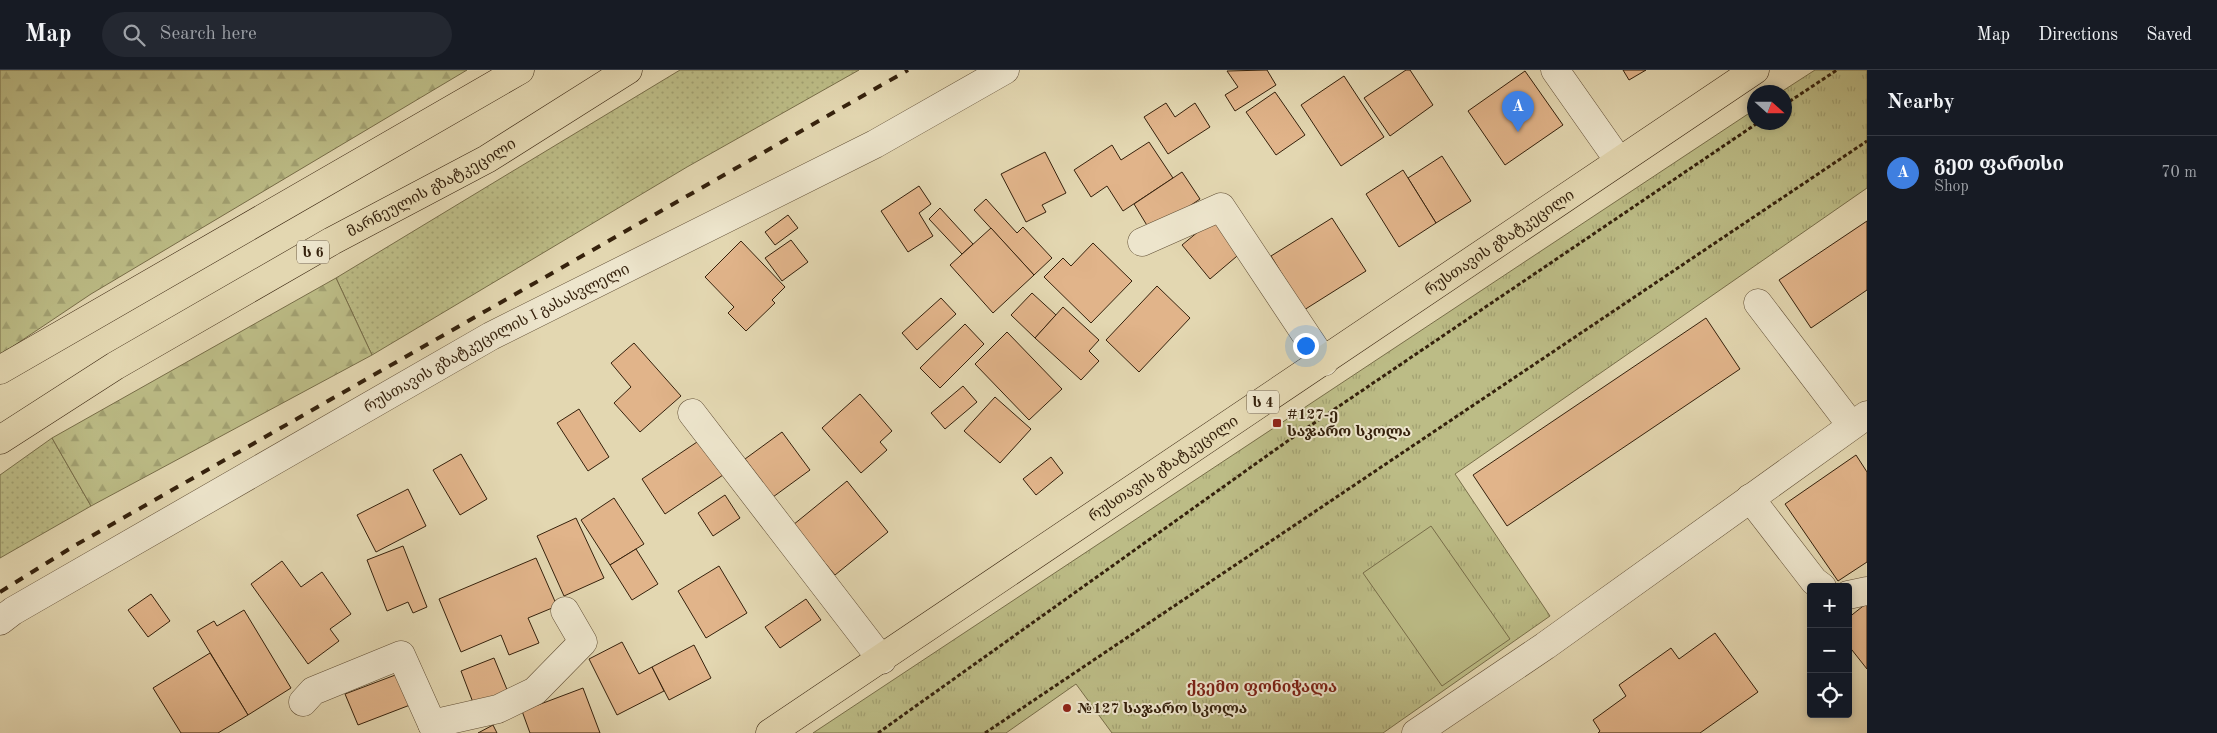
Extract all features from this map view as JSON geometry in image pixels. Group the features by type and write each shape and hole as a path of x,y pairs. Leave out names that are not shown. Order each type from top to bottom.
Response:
{"highway":[{"path":"0,370 520,70"},
{"name":"მარნეულის გზატკეცილი","path":"0,440 115,366 332,242 487,159 628,70"},
{"name":"რუსთავის გზატკეცილი","path":"770,733 882,660 1755,70"}],"street":[{"name":"რუსთავის გზატკეცილის I გასასვლელი","path":"0,621 30,601 491,336 875,144 1004,70"},
{"path":"1555,70 1619,161"},
{"path":"1142,242 1220,207 1324,362"},
{"path":"1416,733 1545,646 1859,420 1758,303"},
{"path":"692,413 882,660"},
{"path":"1750,498 1817,583"},
{"path":"1852,594 1867,591"},
{"path":"303,702 313,691 401,654 434,728 498,709 535,691 584,642 565,611"}],"path":[{"path":"1792,101 1837,70"},
{"path":"878,733 1289,440 1747,130"},
{"path":"985,733 1867,141"}],"green space":[{"path":"0,70 467,70 91,294 0,355"},
{"path":"680,70 859,70 687,167 372,355 336,278"},
{"path":"1815,70 1867,70 1867,188 1455,474 1550,616 1383,733 1112,733 1076,684 1006,733 813,733 1747,115 1747,130 1792,130 1792,85"},
{"path":"336,278 372,355 91,506 52,438"},
{"path":"52,438 91,506 0,558 0,475"},
{"path":"1431,526 1510,639 1442,686 1363,573"}],"building":[{"path":"1267,70 1276,85 1235,111 1225,95 1238,87 1227,71"},
{"path":"1406,70 1410,70 1433,105 1390,136 1364,98"},
{"path":"1623,70 1646,70 1629,80"},
{"path":"1525,71 1563,125 1505,165 1468,111"},
{"path":"1344,76 1384,137 1341,166 1301,105"},
{"path":"1275,92 1305,135 1276,155 1246,112"},
{"path":"1166,103 1175,117 1195,103 1210,127 1168,154 1144,117"},
{"path":"1149,142 1173,178 1123,211 1107,186 1091,197 1074,170 1112,145 1121,160"},
{"path":"1045,152 1066,193 1042,205 1046,212 1026,222 1001,174"},
{"path":"1442,156 1471,201 1436,223 1408,178"},
{"path":"1403,170 1436,223 1399,247 1366,194"},
{"path":"1182,172 1200,199 1151,232 1134,204"},
{"path":"919,186 931,204 919,213 933,236 908,252 881,211"},
{"path":"986,199 1017,233 1023,227 1052,258 1034,275 974,210"},
{"path":"940,208 973,244 962,254 929,219"},
{"path":"788,215 798,228 775,245 765,232"},
{"path":"1216,217 1243,251 1210,279 1182,245"},
{"path":"1332,218 1366,271 1304,310 1271,256"},
{"path":"1867,221 1867,290 1811,328 1779,280"},
{"path":"991,228 1034,275 993,313 950,265"},
{"path":"791,240 808,262 782,281 765,258"},
{"path":"741,241 785,287 772,300 775,303 746,331 728,313 734,307 705,277"},
{"path":"1093,243 1132,281 1091,323 1044,277 1063,258 1071,266"},
{"path":"1157,286 1190,318 1139,372 1106,340"},
{"path":"1032,293 1056,315 1035,338 1011,315"},
{"path":"941,298 956,314 917,350 902,333"},
{"path":"1063,307 1099,340 1089,351 1099,361 1081,380 1035,338"},
{"path":"1706,318 1740,369 1507,526 1473,475"},
{"path":"965,324 984,344 940,388 920,368"},
{"path":"1007,332 1062,389 1029,420 975,364"},
{"path":"634,343 681,396 640,432 614,403 631,387 611,363"},
{"path":"963,386 977,402 945,429 931,413"},
{"path":"860,394 892,431 880,442 887,450 861,473 822,428"},
{"path":"995,397 1031,429 1000,463 964,431"},
{"path":"579,409 609,457 588,471 557,423"},
{"path":"782,432 810,470 773,497 745,459"},
{"path":"700,440 723,475 665,514 642,479"},
{"path":"461,454 487,499 460,515 433,470"},
{"path":"1856,455 1867,472 1867,562 1838,581 1785,504"},
{"path":"1051,457 1063,473 1036,495 1023,479"},
{"path":"847,481 888,532 835,575 793,525"},
{"path":"408,489 426,526 376,552 357,515"},
{"path":"725,495 740,518 713,536 698,513"},
{"path":"614,498 644,544 610,565 581,520"},
{"path":"576,518 604,578 564,596 537,536"},
{"path":"403,546 427,607 413,613 408,602 387,611 367,560"},
{"path":"636,549 658,584 632,600 610,565"},
{"path":"536,558 557,606 528,618 539,643 509,655 501,635 461,652 439,599"},
{"path":"282,561 301,587 322,572 351,614 330,629 339,641 308,664 251,584"},
{"path":"719,566 747,613 706,638 678,591"},
{"path":"151,594 170,621 148,637 128,610"},
{"path":"806,599 821,620 780,648 765,627"},
{"path":"1867,603 1867,669 1852,650 1852,615"},
{"path":"244,610 291,688 248,715 197,631 214,621 217,626"},
{"path":"1715,633 1758,692 1700,733 1598,733 1600,731 1593,720 1626,696 1619,685 1671,648 1679,659"},
{"path":"622,642 639,674 652,667 664,691 617,715 589,659"},
{"path":"694,645 711,678 669,700 652,667"},
{"path":"210,653 248,715 218,733 181,733 153,688"},
{"path":"494,658 508,692 474,705 461,671"},
{"path":"398,674 410,705 358,725 345,694"},
{"path":"583,688 600,733 530,733 522,711"},
{"path":"493,725 497,733 478,733"}],"railway":[{"path":"0,592 74,546 908,70"}],"place":[{"name":"გეთ ფართსი","path":"1518,132"},
{"name":"#127-ე საჯარო სკოლა","path":"1277,423"},
{"name":"№127 საჯარო სკოლა","path":"1067,708"}],"district":[{"name":"ქვემო ფონიჭალა","path":"1262,686"}]}
